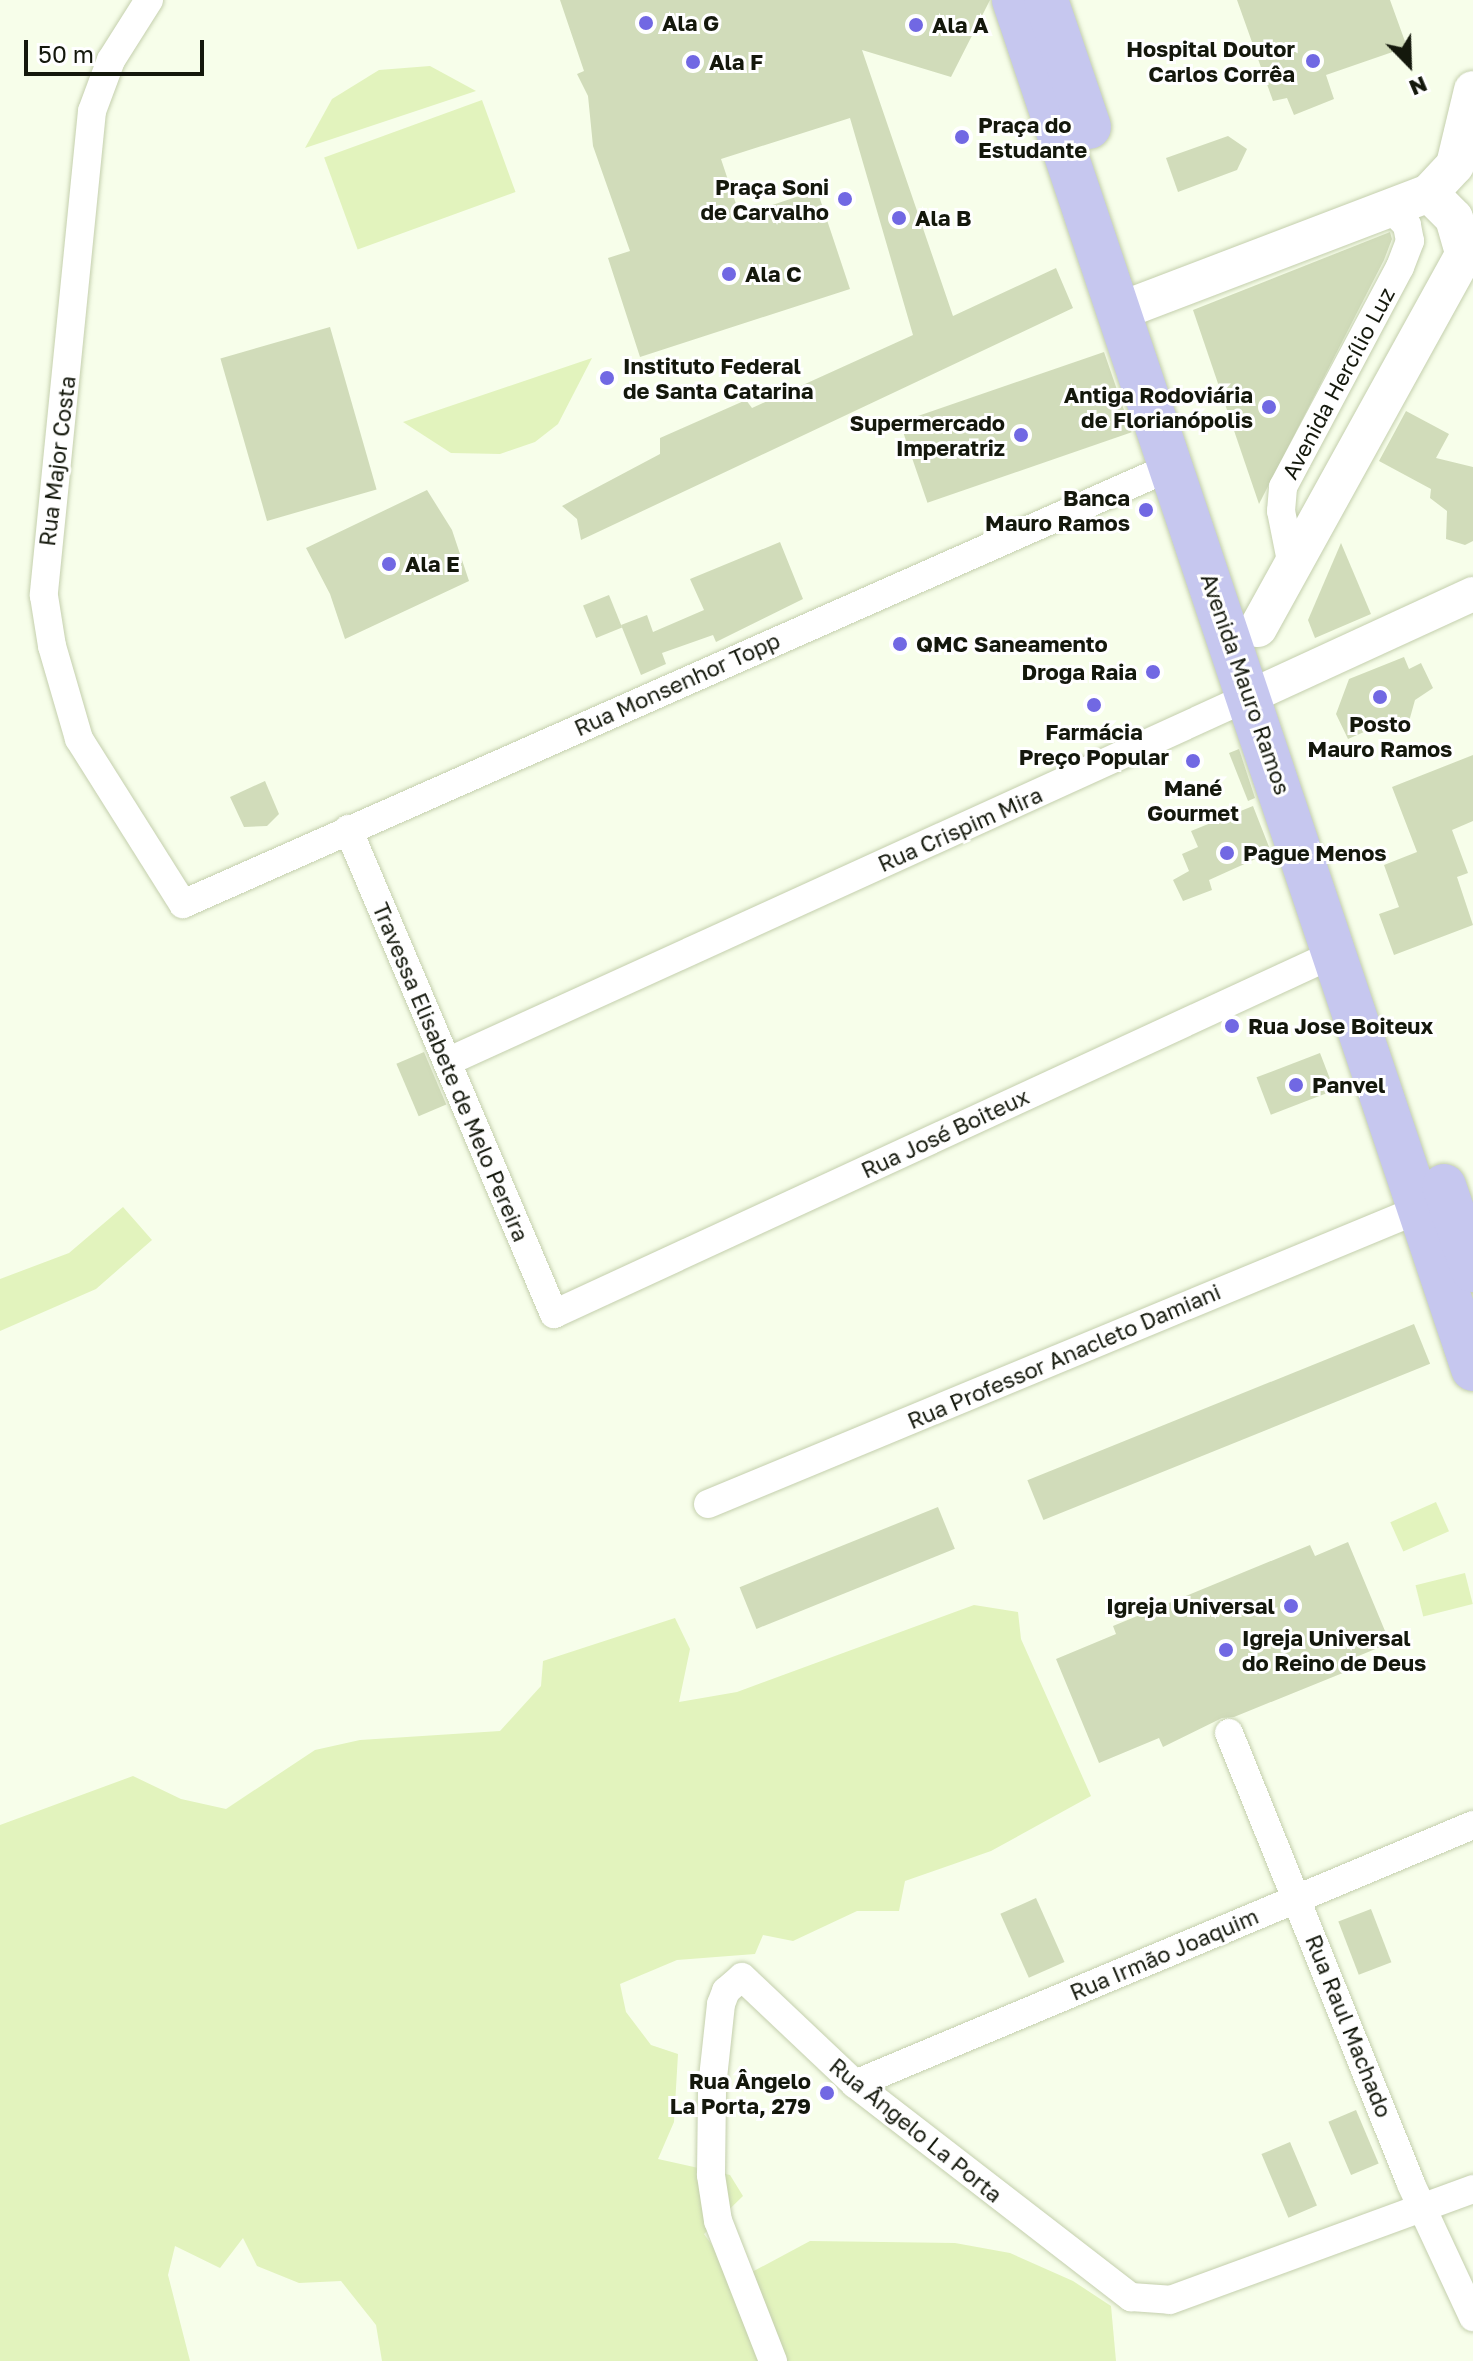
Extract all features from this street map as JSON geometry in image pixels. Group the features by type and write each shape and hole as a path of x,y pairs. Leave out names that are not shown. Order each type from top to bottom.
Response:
{"main road":[{"name":"Avenida Mauro Ramos","path":"1014,0 1134,306 1264,690 1473,1270"},
{"name":"Avenida Mauro Ramos","path":"1046,0 1134,306 1173,466 1242,624"},
{"path":"1134,306 1429,193 1466,158 1473,90"},
{"path":"1242,624 1292,566 1469,246 1454,218 1429,193"},
{"name":"Avenida Mauro Ramos","path":"1264,690 1336,953 1473,1369"}],"street":[{"name":"Rua Major Costa","path":"149,0 111,60 92,111 44,596 52,646 79,739 183,904"},
{"name":"Avenida Hercílio Luz","path":"1292,566 1281,511 1283,487 1400,267 1410,241 1407,225 1390,208"},
{"name":"Rua Monsenhor Topp","path":"183,904 1173,466"},
{"name":"Rua Crispim Mira","path":"447,1062 1473,594"},
{"name":"Travessa Elisabete de Melo Pereira","path":"348,829 554,1314"},
{"name":"Rua José Boiteux","path":"554,1314 1336,953"},
{"name":"Rua Professor Anacleto Damiani","path":"708,1504 1420,1209"},
{"name":"Rua Raul Machado","path":"1229,1733 1424,2209 1473,2317"},
{"name":"Rua Irmão Joaquim","path":"855,2084 1473,1825"},
{"name":"Rua Ângelo La Porta","path":"773,2361 718,2221 711,2175 712,2087 726,1991 742,1977 855,2084 1111,2283 1149,2302 1170,2300 1473,2189"}],"green space":[{"path":"430,66 476,91 305,148 332,99 379,70"},
{"path":"482,100 516,192 358,250 324,157"},
{"path":"592,358 558,424 535,442 500,454 451,453 403,422"},
{"path":"123,1207 152,1240 96,1289 0,1331 0,1279 69,1253"},
{"path":"1436,1502 1449,1531 1403,1552 1390,1522"},
{"path":"1465,1573 1473,1604 1423,1616 1416,1585"},
{"path":"974,1605 1018,1612 1021,1639 1091,1796 991,1851 905,1881 899,1911 857,1911 793,1941 763,1935 755,1954 677,1960 620,1984 626,2012 651,2045 678,2054 674,2122 658,2159 730,2175 743,2196 704,2234 737,2280 810,2241 955,2243 1010,2253 1073,2281 1111,2306 1116,2361 382,2361 376,2325 341,2281 299,2283 257,2266 243,2238 220,2268 175,2246 168,2275 190,2361 0,2361 0,1825 133,1776 181,1799 226,1809 315,1750 360,1740 500,1731 541,1686 543,1661 675,1618 690,1649 679,1702 737,1692"}],"building":[{"path":"560,0 990,0 951,77 862,50 953,316 1056,268 1073,308 581,540 577,519 562,506 660,454 660,438 746,400 752,408 913,335 850,118 721,159 740,216 817,190 850,289 640,357 608,258 630,251 593,146 588,96 577,74 584,71"},
{"name":"Hospital Doutor Carlos Corrêa","path":"1237,0 1390,0 1407,47 1326,75 1334,99 1294,115 1287,98 1273,101"},
{"path":"1228,136 1247,149 1237,170 1178,192 1166,158"},
{"name":"Antiga Rodoviária de Florianópolis","path":"1390,232 1392,239 1384,260 1259,504 1193,310"},
{"path":"330,327 377,489 267,521 220,358"},
{"name":"Supermercado Imperatriz","path":"1104,352 1132,432 927,503 900,422"},
{"path":"1406,411 1449,434 1436,458 1473,467 1473,541 1465,545 1446,539 1447,511 1430,498 1431,489 1379,461"},
{"name":"Ala E","path":"427,490 452,530 469,581 345,639 330,594 306,548"},
{"path":"780,542 803,599 716,642 713,635 662,653 666,664 641,675 621,625 647,615 653,632 704,610 690,579"},
{"path":"1341,543 1371,614 1315,638 1308,620"},
{"path":"609,595 622,627 596,638 583,605"},
{"name":"Posto Mauro Ramos","path":"1404,657 1409,669 1421,663 1433,688 1415,700 1408,725 1391,732 1387,722 1348,739 1336,714 1349,679"},
{"path":"1239,749 1255,798 1248,801 1229,753"},
{"path":"1473,755 1473,821 1452,830 1468,873 1457,877 1473,925 1394,955 1379,914 1399,907 1384,865 1417,852 1392,787"},
{"path":"265,781 279,814 267,826 244,827 230,797"},
{"name":"Pague Menos","path":"1253,806 1271,852 1209,880 1212,890 1183,901 1173,880 1189,871 1182,854 1198,847 1191,831"},
{"path":"424,1052 446,1104 419,1116 396,1064"},
{"name":"Panvel","path":"1320,1053 1334,1090 1271,1115 1257,1077"},
{"path":"1414,1324 1430,1364 1043,1520 1027,1480"},
{"path":"938,1507 955,1549 756,1629 740,1587"},
{"name":"Igreja Universal do Reino de Deus","path":"1348,1542 1390,1643 1356,1657 1360,1666 1234,1717 1222,1718 1163,1747 1159,1738 1099,1763 1056,1659 1116,1634 1113,1626 1310,1545 1315,1556"},
{"path":"1036,1898 1064,1962 1029,1978 1000,1914"},
{"path":"1371,1909 1391,1962 1359,1975 1338,1922"},
{"path":"1356,2110 1379,2163 1351,2175 1328,2122"},
{"path":"1290,2142 1317,2206 1288,2218 1261,2154"}],"place":[{"name":"Ala G","path":"646,23"},
{"name":"Ala A","path":"916,25"},
{"name":"Hospital Doutor Carlos Corrêa","path":"1313,61"},
{"name":"Ala F","path":"693,62"},
{"name":"Praça do Estudante","path":"962,137"},
{"name":"Praça Soni de Carvalho","path":"845,199"},
{"name":"Ala B","path":"899,218"},
{"name":"Ala C","path":"729,274"},
{"name":"Instituto Federal de Santa Catarina","path":"607,378"},
{"name":"Antiga Rodoviária de Florianópolis","path":"1269,407"},
{"name":"Supermercado Imperatriz","path":"1021,435"},
{"name":"Banca Mauro Ramos","path":"1146,510"},
{"name":"Ala E","path":"389,564"},
{"name":"QMC Saneamento","path":"900,644"},
{"name":"Droga Raia","path":"1153,672"},
{"name":"Posto Mauro Ramos","path":"1380,697"},
{"name":"Farmácia Preço Popular","path":"1094,705"},
{"name":"Mané Gourmet","path":"1193,761"},
{"name":"Pague Menos","path":"1227,853"},
{"name":"Rua Jose Boiteux","path":"1232,1026"},
{"name":"Panvel","path":"1296,1085"},
{"name":"Igreja Universal","path":"1291,1606"},
{"name":"Igreja Universal do Reino de Deus","path":"1226,1650"},
{"name":"Rua Ângelo La Porta, 279","path":"827,2093"}]}
